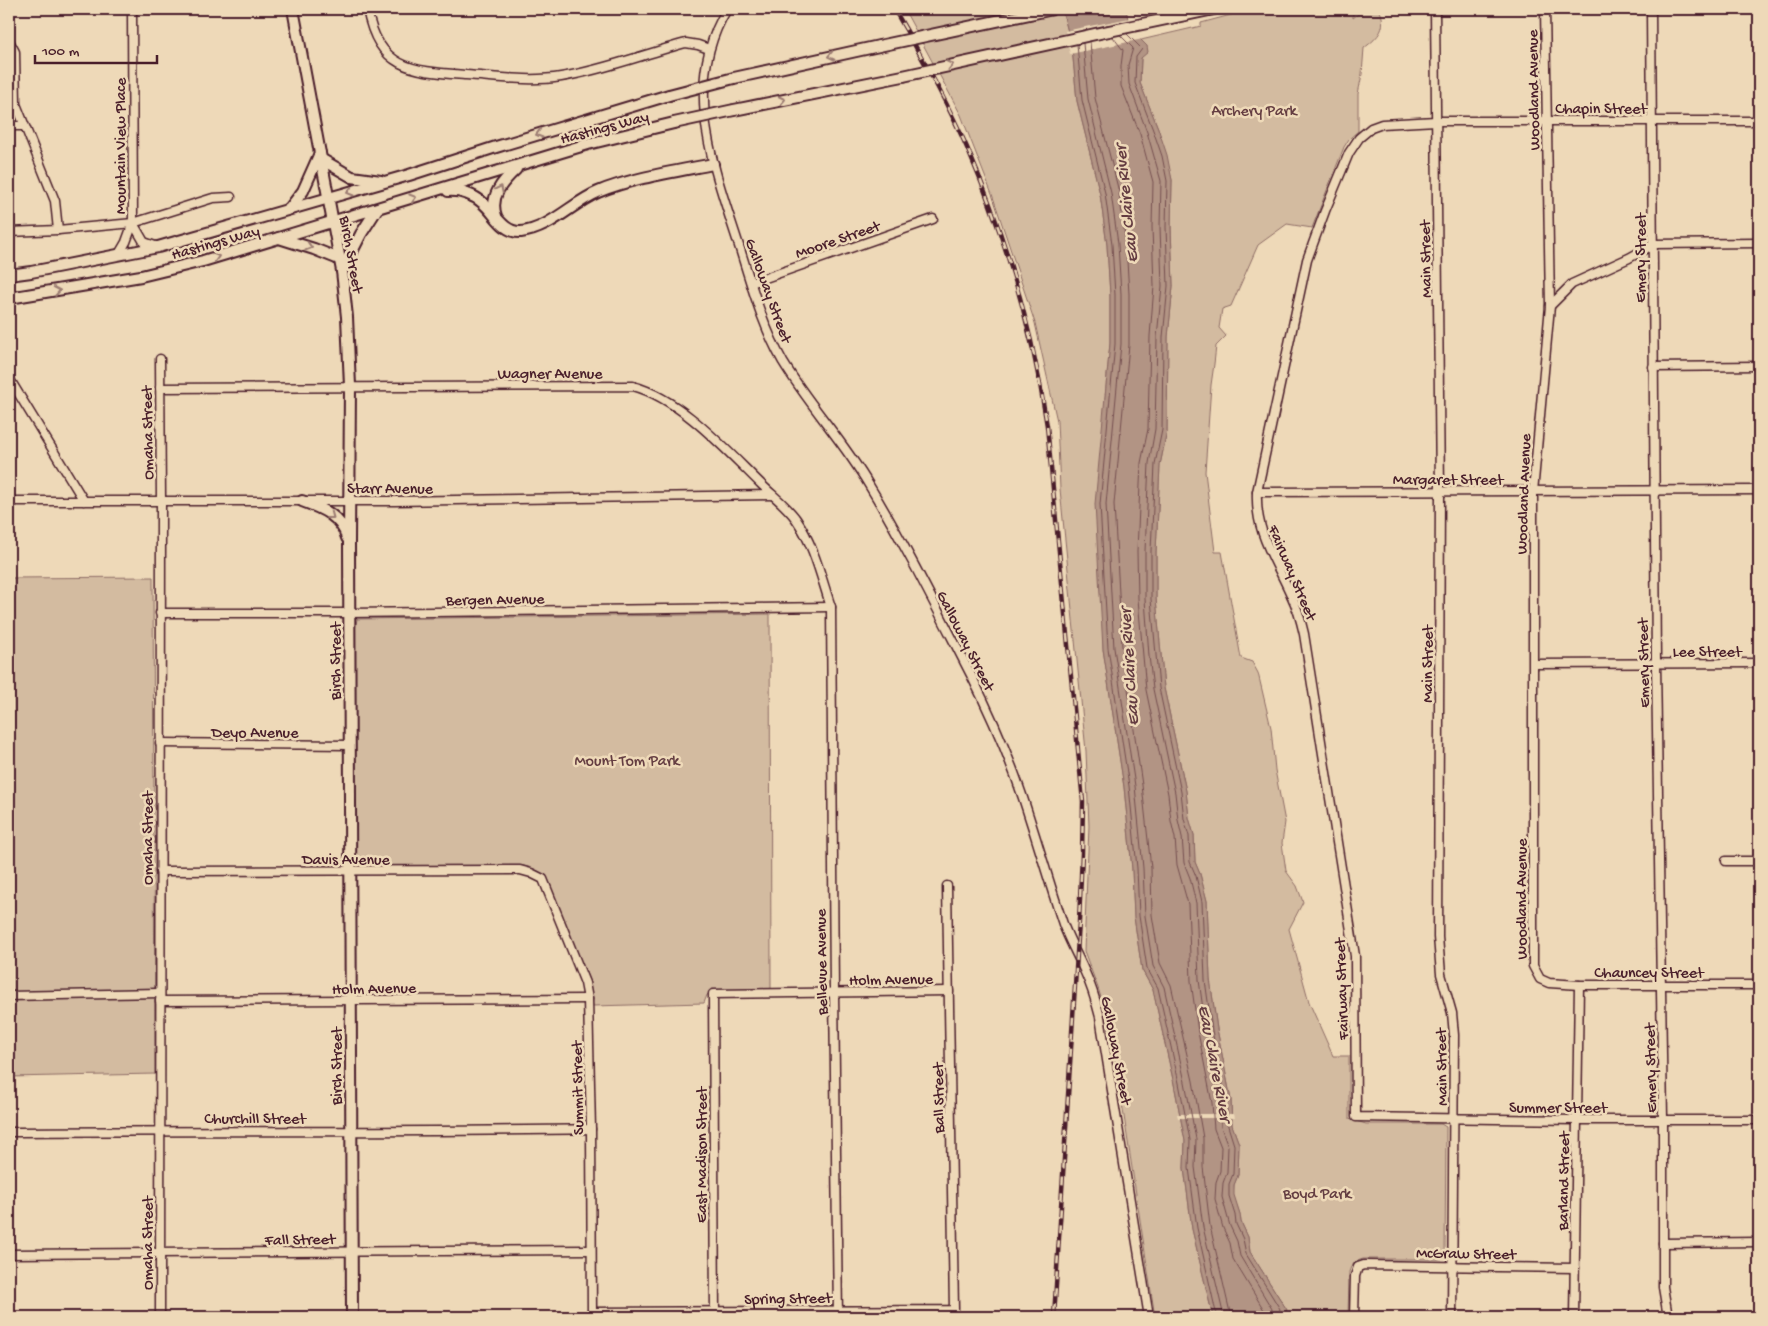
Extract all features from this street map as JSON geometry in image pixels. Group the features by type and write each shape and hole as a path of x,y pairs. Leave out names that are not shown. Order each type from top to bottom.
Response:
{"main road":[{"name":"Birch Street","path":"293,9 340,259 348,317 350,386 349,745 352,1317"},
{"name":"Hastings Way","path":"9,275 158,247 387,182 669,95 734,78 1053,9"},
{"name":"Hastings Way","path":"9,298 141,276 203,261 588,144 674,122 903,76 1214,9"},
{"path":"290,208 303,191 320,156 352,177 387,182"},
{"path":"437,191 461,191 483,203 506,228 519,232 535,229 599,191 622,184 713,164"},
{"path":"496,217 493,210 498,190 502,182 519,166"},
{"path":"342,272 361,234 378,209"},
{"path":"278,238 340,259"},
{"path":"302,501 332,516 343,527 349,543"}],"street":[{"name":"Mountain View Place","path":"119,254 133,223 132,9"},
{"path":"368,9 371,28 381,48 394,60 414,69 430,72 508,78 549,78 612,66 686,44 698,45 709,49"},
{"name":"Galloway Street","path":"727,9 709,49 704,79 703,104 706,134 713,164 751,283 764,322 782,360 810,404 854,461 900,539 972,679 1014,773 1065,928 1085,971 1100,1017 1149,1317"},
{"name":"Main Street","path":"1435,9 1440,492 1438,937 1441,974 1452,1013 1454,1034 1454,1265 1452,1317"},
{"name":"Woodland Avenue","path":"1540,979 1533,966 1533,492 1550,306 1545,9"},
{"name":"Emery Street","path":"1651,9 1656,664 1662,985 1663,1287 1668,1317"},
{"path":"9,41 15,52 16,104 55,201 58,230"},
{"name":"Chapin Street","path":"1382,124 1436,121 1546,120 1759,121"},
{"name":"Fairway Street","path":"1356,1117 1355,956 1315,700 1300,620 1293,598 1264,539 1256,508 1257,492 1307,260 1325,210 1349,153 1359,138 1371,128 1382,124"},
{"path":"9,126 24,126"},
{"path":"9,232 58,230 133,223 213,198 231,197"},
{"name":"Moore Street","path":"751,283 933,219"},
{"name":"Mountain View Place","path":"133,223 144,242 158,247"},
{"path":"1550,306 1572,284 1629,258 1654,244 1759,243"},
{"name":"Omaha Street","path":"160,359 160,1317"},
{"path":"1653,367 1759,366"},
{"path":"9,378 84,501"},
{"name":"Wagner Avenue","path":"160,388 633,386 647,390 664,399 706,431 795,518 811,546 831,607"},
{"name":"Margaret Street","path":"1257,492 1759,490"},
{"name":"Starr Avenue","path":"9,501 349,501 772,495"},
{"name":"Bergen Avenue","path":"160,613 349,614 831,607"},
{"name":"Bellevue Avenue","path":"831,607 838,1314"},
{"name":"Lee Street","path":"1534,664 1759,664"},
{"name":"Deyo Avenue","path":"160,744 349,745"},
{"path":"1726,860 1759,861"},
{"name":"Davis Avenue","path":"160,871 350,872 520,870 531,873"},
{"name":"Summit Street","path":"531,873 543,880 584,983 588,998 592,1314"},
{"name":"Ball Street","path":"947,886 954,1310"},
{"name":"Chauncey Street","path":"1540,979 1549,983 1580,985 1759,985"},
{"name":"Barland Street","path":"1574,1317 1580,985"},
{"name":"Holm Avenue","path":"713,994 949,991"},
{"name":"East Madison Street","path":"713,994 715,1314"},
{"name":"Holm Avenue","path":"9,996 350,1001 588,998"},
{"name":"Summer Street","path":"1356,1117 1759,1120"},
{"name":"Churchill Street","path":"9,1132 160,1130 350,1132 591,1128"},
{"path":"1663,1243 1759,1242"},
{"name":"Fall Street","path":"9,1254 591,1250"},
{"name":"McGraw Street","path":"1354,1317 1355,1276 1358,1268 1365,1264 1575,1268"},
{"name":"Spring Street","path":"592,1314 838,1314 954,1310"}],"green space":[{"path":"904,9 1062,9 1072,47 1077,101 1100,194 1107,245 1110,295 1110,343 1105,398 1103,649 1124,787 1132,869 1134,917 1142,970 1153,990 1174,1084 1185,1141 1184,1168 1192,1229 1213,1317 1155,1317 1115,1058 1105,1010 1084,951 1089,826 1086,751 1060,489 1057,421 1035,323 993,197 961,115"},
{"path":"1253,9 1353,9 1353,18 1365,9 1379,9 1383,21 1378,36 1364,48 1358,94 1358,131 1349,139 1344,147 1312,228 1287,224 1258,245 1231,306 1222,309 1219,328 1226,336 1216,346 1211,385 1205,472 1215,552 1222,552 1241,658 1252,662 1258,673 1271,728 1275,770 1285,822 1282,843 1286,871 1297,886 1303,902 1289,929 1309,1002 1333,1056 1349,1056 1349,1119 1366,1124 1441,1124 1446,1127 1445,1255 1442,1259 1363,1259 1356,1262 1352,1265 1349,1272 1348,1317 1281,1317 1287,1310 1250,1252 1248,1237 1241,1222 1233,1195 1238,1175 1239,1144 1232,1125 1231,1100 1217,1029 1210,979 1207,901 1195,862 1194,835 1164,688 1156,598 1160,465 1167,431 1168,337 1173,286 1172,180 1158,128 1140,83 1141,58 1147,46 1141,40 1201,26 1201,23"},
{"path":"153,577 155,1074 9,1077 9,578"},
{"name":"Mount Tom Park","path":"770,614 771,990 711,992 707,995 704,1003 593,1006 588,978 545,877 538,871 524,866 411,867 357,864 355,856 355,630 357,619"}],"water":[{"name":"Eau Claire River","path":"1062,9 1126,9 1130,29 1147,46 1148,52 1141,58 1140,83 1167,155 1172,180 1173,286 1168,337 1167,431 1160,465 1156,552 1156,598 1164,688 1194,835 1195,862 1207,901 1210,979 1217,1029 1231,1100 1232,1125 1239,1144 1238,1175 1234,1185 1234,1195 1241,1222 1248,1237 1250,1252 1287,1310 1281,1317 1213,1317 1192,1229 1184,1168 1185,1141 1174,1084 1153,990 1142,970 1134,917 1132,869 1124,787 1103,649 1095,504 1110,343 1107,245 1100,194 1077,101 1072,47"}],"pier":[{"path":"1059,9 1093,9 1061,15"},
{"path":"1130,18 1132,28 1143,39 1070,54 1065,31"},
{"path":"1177,1114 1234,1114 1235,1118 1178,1118"}],"railway":[{"path":"894,9 924,61 951,114 982,183 1006,251 1026,320 1047,426 1083,802 1079,922 1054,1317"}],"park label":[{"name":"Archery Park","path":"1254,109"},
{"name":"Boyd Park","path":"1317,1192"}]}
